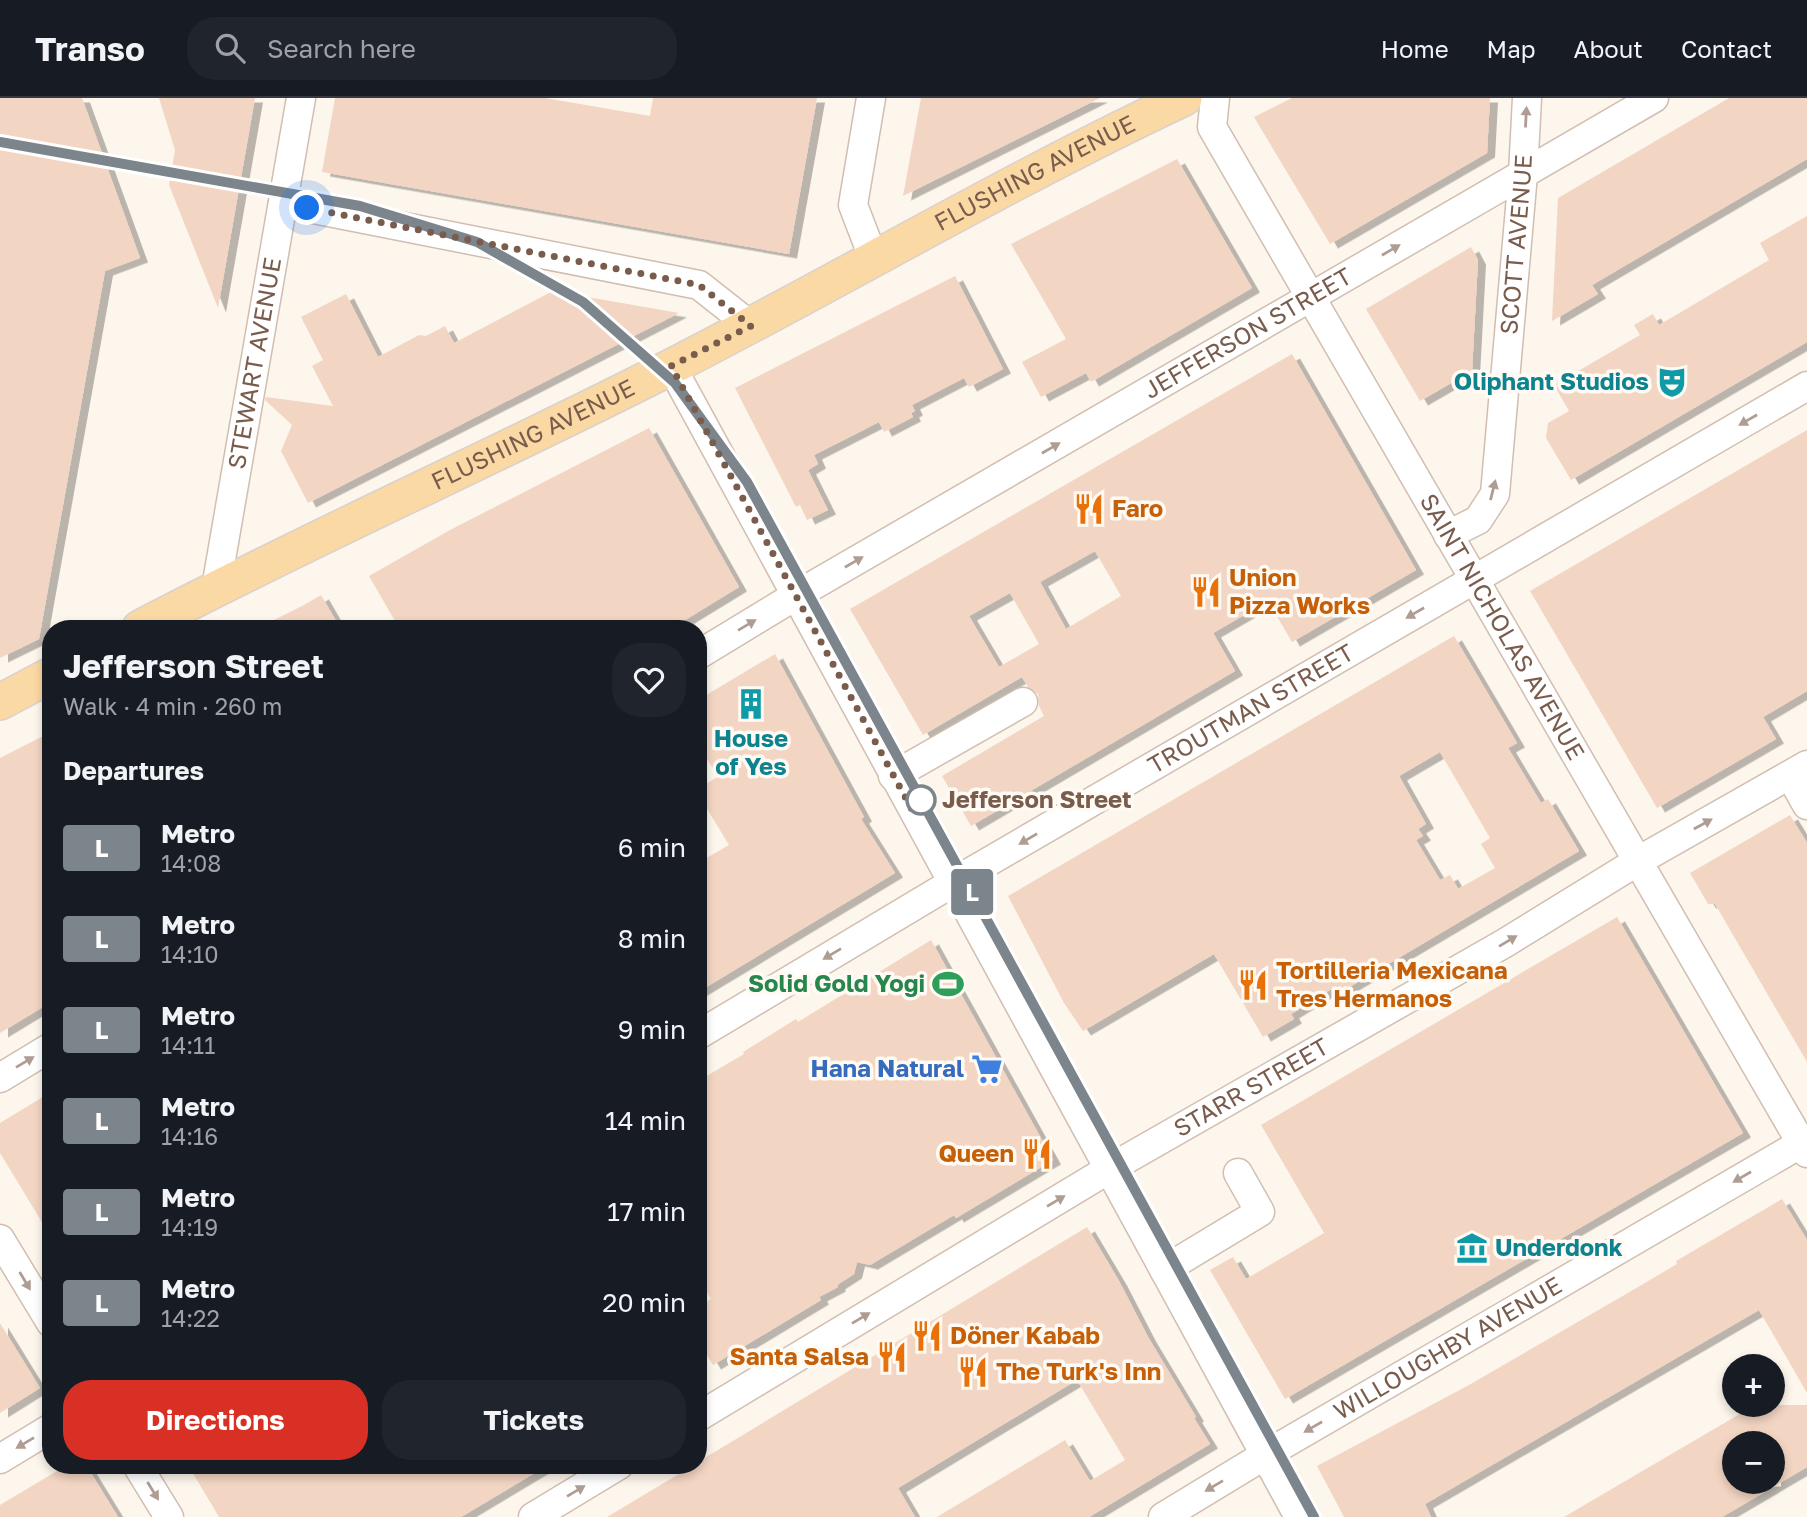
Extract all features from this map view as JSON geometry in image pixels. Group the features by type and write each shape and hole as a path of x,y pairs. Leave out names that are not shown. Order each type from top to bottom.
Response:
{"main road":[{"name":"FLUSHING AVENUE","path":"155,620 751,326 873,257 1184,98"},
{"path":"0,702 42,680"}],"street":[{"name":"STEWART AVENUE","path":"216,588 301,98"},
{"path":"871,98 853,205 873,257"},
{"name":"SAINT NICHOLAS AVENUE","path":"1215,98 1212,127 1805,1145"},
{"name":"SCOTT AVENUE","path":"1448,535 1478,520 1495,494 1523,174 1527,98"},
{"name":"JEFFERSON STREET","path":"707,650 1654,98"},
{"path":"283,203 699,285 751,326"},
{"path":"671,366 1299,1517"},
{"name":"TROUTMAN STREET","path":"707,1030 952,883 1807,386"},
{"path":"893,776 1023,702"},
{"path":"1798,770 1807,805"},
{"name":"STARR STREET","path":"707,1412 1109,1168 1505,943 1638,861 1798,770"},
{"path":"0,1078 42,1052"},
{"name":"WILLOUGHBY AVENUE","path":"1163,1517 1265,1455 1805,1145"},
{"path":"1164,1270 1260,1212 1238,1173"},
{"path":"0,1240 42,1308"},
{"path":"0,1459 42,1433"},
{"path":"143,1474 169,1517"},
{"path":"533,1517 604,1474"}],"building":[{"path":"0,98 82,98 140,258 105,271 39,639 0,658"},
{"path":"159,98 255,98 218,308 169,185 175,150"},
{"path":"335,98 545,98 650,116 653,98 817,98 789,254 322,172"},
{"path":"921,98 1100,98 903,196"},
{"path":"1292,98 1490,98 1487,153 1330,244 1254,117"},
{"path":"1729,98 1807,98 1807,159 1592,285 1598,294 1552,321 1558,198"},
{"path":"1177,159 1252,288 1091,382 1086,373 1041,397 1022,362 1066,339 1011,244"},
{"path":"1807,216 1807,342 1571,480 1546,438 1548,423 1569,411 1554,385 1640,335 1634,325 1653,314 1659,325 1769,260 1760,243"},
{"path":"1471,247 1478,260 1472,371 1420,401 1366,309"},
{"path":"955,276 1003,369 969,387 964,378 912,405 915,411 911,413 913,417 884,432 879,422 814,455 818,464 808,470 828,510 807,520 800,505 796,507 735,388"},
{"path":"553,291 679,313 308,503 281,451 292,425 265,400 266,397 333,406 312,366 323,360 301,317 346,294 378,357 419,335 426,336 445,326 454,343"},
{"path":"1292,354 1416,570 1292,642 1268,601 1213,633 1235,671 971,826 942,776 1044,716 1039,706 1038,694 1028,687 1022,677 923,735 850,609","holes":["1095,551 1121,596 1066,629 1040,582","1010,593 1039,644 999,667 969,616"]},
{"path":"649,428 739,587 685,620 394,620 369,576 450,530"},
{"path":"1807,430 1807,691 1763,717 1776,739 1657,808 1530,591"},
{"path":"321,595 335,620 274,620"},
{"path":"1454,636 1517,743 1508,748 1541,803 1548,799 1579,851 1341,992 1338,985 1291,1014 1294,1019 1263,1037 1214,954 1083,1031 1064,1003 1008,896","holes":["1440,752 1490,838 1481,844 1495,868 1458,889 1450,875 1440,880 1416,840 1423,836 1418,829 1426,824 1399,776"]},
{"path":"775,654 864,817 861,819 895,873 707,987 707,858 729,845 707,809 707,783 718,777 707,759 707,695"},
{"path":"42,737 42,1007 0,1033 0,758"},
{"path":"1790,815 1807,843 1807,1062 1715,904 1708,904 1690,873"},
{"path":"1617,917 1743,1133 1285,1399 1210,1270 1233,1257 1246,1279 1324,1233 1261,1125"},
{"path":"931,940 1053,1160 870,1265 857,1262 854,1274 819,1297 821,1300 713,1365 707,1355 707,1301 711,1299 707,1292 707,1076 796,1019 798,1022"},
{"path":"42,1097 42,1222 0,1153 0,1123"},
{"path":"1782,1199 1807,1240 1807,1393 1759,1310 1425,1504 1431,1517 1344,1517 1317,1466 1469,1385 1677,1264 1676,1261"},
{"path":"1087,1227 1210,1444 1089,1517 937,1517 1065,1440 1090,1481 1125,1460 1077,1380 898,1488 915,1517 607,1517 679,1474 707,1474 707,1457"},
{"path":"0,1323 40,1388 0,1413"},
{"path":"1785,1405 1807,1405 1807,1467 1785,1480 1785,1431 1722,1431 1722,1494 1761,1494 1722,1517 1564,1517 1735,1417 1785,1417"},
{"path":"52,1474 92,1474 118,1517 0,1517 0,1505"},
{"path":"193,1474 533,1474 461,1517 219,1517"}],"metro line":[{"name":"L","path":"0,142 360,206 477,242 583,302 675,383 747,482 1314,1517"}],"place":[{"name":"Oliphant Studios","path":"1672,382"},
{"name":"Faro","path":"1089,509"},
{"name":"Union Pizza Works","path":"1206,592"},
{"name":"House of Yes","path":"751,704"},
{"name":"Jefferson Street","path":"921,800"},
{"name":"Solid Gold Yogi","path":"948,984"},
{"name":"Tortilleria Mexicana Tres Hermanos","path":"1253,985"},
{"name":"Hana Natural","path":"987,1069"},
{"name":"Queen","path":"1037,1154"},
{"name":"Underdonk","path":"1472,1248"},
{"name":"Döner Kabab","path":"927,1336"},
{"name":"Santa Salsa","path":"892,1357"},
{"name":"The Turk's Inn","path":"973,1372"}],"route":[{"path":"307,208 699,285 751,326 671,366 915,815 921,800"}]}
